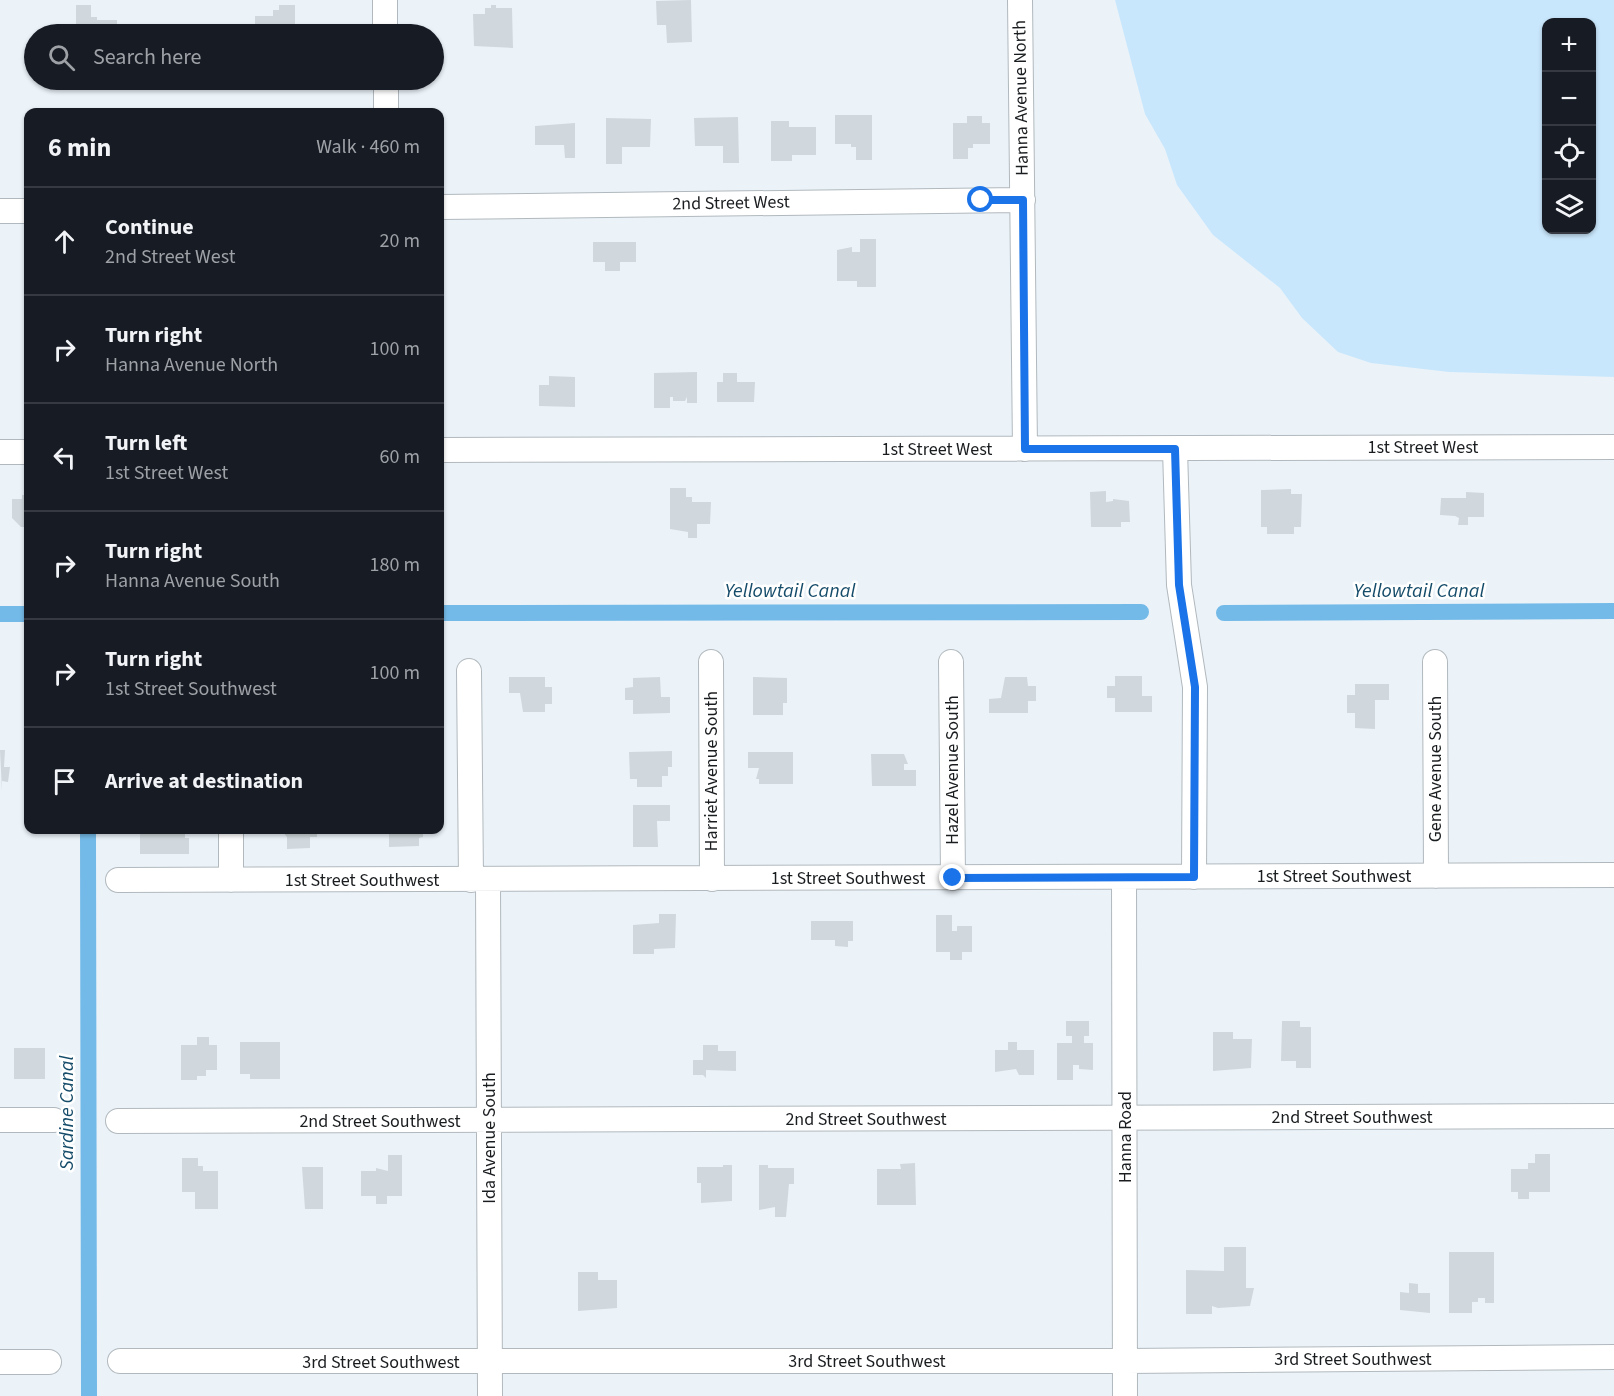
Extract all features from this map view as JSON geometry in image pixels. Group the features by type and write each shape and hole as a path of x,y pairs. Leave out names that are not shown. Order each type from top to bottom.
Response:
{"street":[{"path":"385,0 385,24"},
{"name":"Hanna Avenue North","path":"1020,0 1025,449"},
{"path":"386,90 386,108"},
{"name":"2nd Street West","path":"444,207 1023,200"},
{"path":"0,211 24,211"},
{"name":"1st Street West","path":"444,450 1614,447"},
{"path":"1175,449 1179,585 1195,687 1194,877"},
{"path":"0,452 24,452"},
{"name":"Harriet Avenue South","path":"711,662 712,879"},
{"name":"Hazel Avenue South","path":"951,662 953,878"},
{"name":"Gene Avenue South","path":"1435,662 1436,876"},
{"name":"Ida Avenue South","path":"469,670 489,1121 490,1396"},
{"path":"231,834 231,880"},
{"name":"1st Street Southwest","path":"118,880 1614,875"},
{"name":"Hanna Road","path":"1124,877 1125,1396"},
{"name":"2nd Street Southwest","path":"118,1121 1614,1116"},
{"path":"0,1120 54,1120"},
{"name":"3rd Street Southwest","path":"120,1361 1126,1361 1614,1357"},
{"path":"0,1362 49,1362"}],"shaded area":[{"path":"1115,0 1614,0 1614,377 1449,372 1371,363 1338,352 1302,318 1280,288 1213,235 1177,185 1165,149 1145,114"}],"building":[{"path":"691,0 692,42 667,43 666,25 657,25 656,1"},
{"path":"76,5 91,5 91,17 97,17 97,20 117,20 117,24 76,24"},
{"path":"279,5 295,5 295,24 255,24 255,16 273,16 273,10 279,10"},
{"path":"491,5 496,5 496,8 512,8 513,48 474,46 473,14 485,14 485,8 491,8"},
{"path":"835,115 872,115 872,160 856,160 856,147 851,147 851,144 835,144"},
{"path":"967,116 982,116 982,123 990,123 990,144 973,144 973,148 968,148 968,159 953,159 953,123 967,123"},
{"path":"738,117 739,163 723,163 723,146 695,146 694,118"},
{"path":"606,118 651,119 650,147 622,147 622,164 606,164"},
{"path":"771,121 789,121 789,127 816,127 816,155 792,155 792,161 771,161"},
{"path":"575,123 575,158 565,158 564,145 535,145 535,126"},
{"path":"860,239 876,239 876,287 857,287 857,281 837,281 837,250 852,247 852,252 860,252"},
{"path":"593,242 636,242 636,262 620,262 620,271 605,271 605,262 593,262"},
{"path":"697,372 697,403 687,403 687,397 685,401 673,401 673,397 670,397 670,408 654,408 654,373"},
{"path":"723,373 737,373 737,382 755,382 754,402 717,402 717,382 723,382"},
{"path":"549,376 575,377 575,407 539,406 539,385 549,385"},
{"path":"670,488 686,488 686,497 692,497 692,502 711,502 710,524 697,524 697,538 688,538 688,532 670,529"},
{"path":"1291,489 1291,494 1302,494 1301,527 1294,527 1294,534 1267,534 1267,527 1261,527 1261,490"},
{"path":"1106,491 1106,502 1113,501 1113,499 1129,501 1130,522 1121,522 1121,527 1091,527 1090,492"},
{"path":"1466,492 1484,493 1484,517 1468,517 1468,525 1458,525 1459,518 1440,515 1441,498 1466,498"},
{"path":"24,495 24,527 12,518 12,499 22,499"},
{"path":"1115,676 1142,676 1142,696 1152,696 1152,712 1115,712 1115,698 1107,698 1107,686 1115,686"},
{"path":"509,677 545,677 545,687 552,687 552,704 545,704 545,712 523,712 520,693 509,693"},
{"path":"660,677 661,697 670,697 670,713 633,714 633,700 625,700 625,688 633,687 633,678"},
{"path":"753,677 787,678 787,703 783,703 783,715 753,715"},
{"path":"1005,677 1027,677 1028,686 1036,686 1036,701 1028,701 1028,713 989,713 989,699 1001,698"},
{"path":"1355,684 1389,684 1389,700 1375,700 1375,729 1355,728 1355,713 1347,713 1347,695 1355,695"},
{"path":"0,750 5,750 4,767 10,767 8,782 2,781 2,791"},
{"path":"672,751 672,767 668,767 668,776 662,776 662,787 637,787 637,779 630,779 629,752"},
{"path":"748,752 793,752 793,784 759,784 759,779 756,779 759,768 748,768"},
{"path":"871,754 904,754 908,764 904,764 904,770 916,770 916,786 872,786"},
{"path":"633,805 670,805 670,821 657,821 658,847 633,847"},
{"path":"140,834 185,834 185,838 189,838 189,854 140,854"},
{"path":"284,834 317,834 317,837 310,837 310,848 287,849 287,837"},
{"path":"389,834 423,834 423,837 419,838 419,846 389,847"},
{"path":"659,914 676,914 675,948 654,949 654,954 633,954 633,925 659,923"},
{"path":"936,915 952,915 952,931 957,931 957,926 972,926 972,952 962,952 962,960 950,960 950,952 936,952"},
{"path":"811,921 853,921 853,941 848,941 848,947 835,946 835,940 811,940"},
{"path":"1066,1021 1089,1021 1089,1036 1084,1036 1084,1043 1093,1043 1093,1070 1079,1069 1079,1065 1073,1065 1073,1080 1057,1080 1057,1043 1072,1043 1072,1036 1066,1036"},
{"path":"1282,1021 1300,1021 1300,1027 1311,1027 1311,1068 1296,1068 1296,1061 1281,1061"},
{"path":"1213,1032 1233,1032 1233,1039 1252,1039 1251,1068 1213,1071"},
{"path":"197,1037 209,1037 209,1045 217,1045 217,1070 206,1070 206,1076 197,1076 197,1080 181,1080 181,1045 197,1045"},
{"path":"240,1042 280,1042 280,1079 250,1079 250,1074 240,1074"},
{"path":"1008,1042 1017,1042 1017,1050 1034,1050 1034,1075 1019,1075 1016,1069 995,1072 995,1050 1008,1050"},
{"path":"703,1045 718,1045 718,1051 736,1051 736,1071 706,1070 706,1078 703,1075 693,1075 693,1060 703,1060"},
{"path":"14,1048 45,1048 45,1079 14,1079"},
{"path":"1535,1154 1550,1154 1550,1192 1529,1192 1529,1199 1518,1199 1518,1192 1511,1192 1511,1169 1528,1169 1528,1163 1535,1163"},
{"path":"388,1155 402,1155 402,1196 387,1196 387,1204 376,1204 376,1196 361,1196 361,1171 376,1171 376,1168 388,1171"},
{"path":"182,1158 198,1158 198,1166 203,1166 203,1171 218,1171 218,1209 195,1209 195,1192 182,1192"},
{"path":"915,1163 916,1205 877,1205 877,1169 901,1169 900,1164"},
{"path":"723,1165 732,1165 732,1201 701,1203 701,1183 697,1183 697,1167 723,1167"},
{"path":"759,1165 768,1165 768,1168 794,1168 794,1184 789,1184 786,1217 775,1217 775,1207 759,1210"},
{"path":"302,1167 323,1167 323,1209 305,1209"},
{"path":"1224,1247 1246,1247 1246,1288 1254,1288 1250,1306 1218,1308 1212,1306 1212,1314 1186,1314 1186,1270 1224,1271"},
{"path":"1449,1252 1494,1252 1494,1303 1485,1303 1485,1298 1478,1298 1478,1302 1472,1302 1472,1313 1449,1313"},
{"path":"578,1272 598,1272 598,1280 617,1280 617,1308 578,1311"},
{"path":"1409,1283 1418,1284 1418,1293 1430,1293 1430,1313 1400,1310 1400,1292 1409,1293"}],"waterway":[{"name":"Yellowtail Canal","path":"1224,613 1614,611"},
{"name":"Yellowtail Canal","path":"444,613 1141,612"},
{"name":"Yellowtail Canal","path":"0,614 24,614"},
{"name":"Sardine Canal","path":"88,834 89,1396"}],"route":[{"path":"953,878 1194,877 1195,687 1175,544 1175,449 1025,449 1023,200 981,200"}]}
